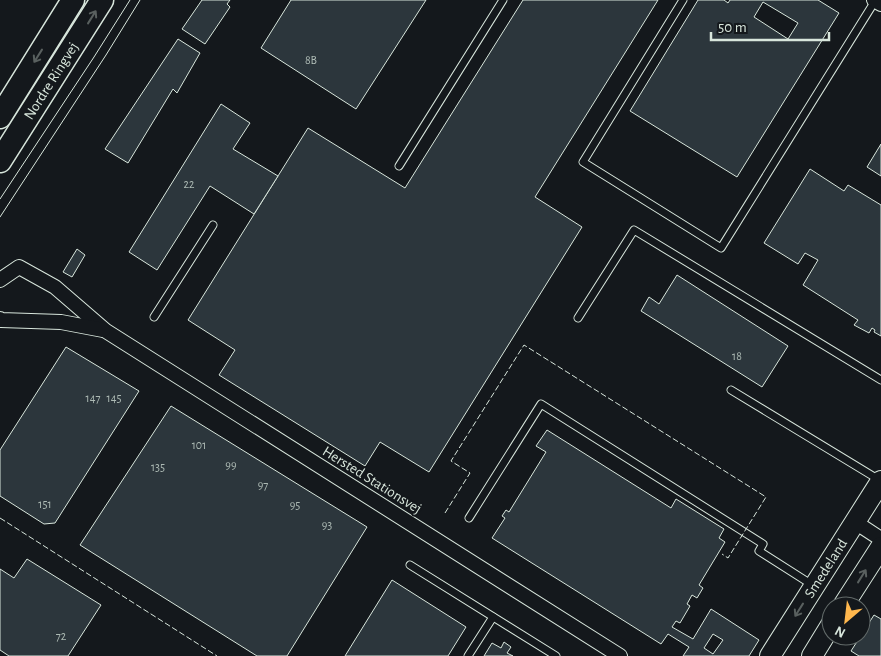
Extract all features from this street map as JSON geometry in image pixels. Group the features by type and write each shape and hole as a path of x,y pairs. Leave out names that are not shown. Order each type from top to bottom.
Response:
{"main road":[{"name":"Nordre Ringvej","path":"0,117 73,0"},
{"name":"Nordre Ringvej","path":"0,161 102,0"}],"street":[{"name":"Hersted Stationsvej","path":"0,280 19,267 55,288 106,331 620,656"},
{"name":"Hersted Stationsvej","path":"0,319 61,322 106,331"},
{"name":"Smedeland","path":"770,656 881,481"},
{"path":"855,522 881,539"},
{"path":"849,596 881,546"},
{"path":"812,656 821,641"}],"lane":[{"path":"400,166 503,0"},
{"path":"683,0 583,162 721,248 877,2"},
{"path":"154,316 213,225"},
{"path":"578,318 634,230 881,380"},
{"path":"731,390 881,481"},
{"path":"469,518 541,404 763,544 759,551 814,586"},
{"path":"410,565 556,656"},
{"path":"468,656 493,617"}],"building":[{"path":"202,0 230,0 227,4 230,7 205,44 182,29"},
{"path":"291,0 426,0 356,109 261,48"},
{"path":"523,0 658,0 535,197 582,227 429,472 380,442 365,466 219,375 235,350 188,320 308,128 405,188"},
{"path":"698,0 724,0 728,3 730,0 818,0 839,13 737,177 630,111","holes":["763,2 798,23 788,39 754,17"]},
{"path":"178,39 200,53 177,93 173,89 128,163 105,149"},
{"path":"221,104 250,123 233,149 278,176 254,214 210,186 157,270 129,252"},
{"path":"881,144 881,176 867,167"},
{"path":"810,169 844,191 848,185 881,205 881,336 874,332 875,330 872,328 869,333 854,325 858,320 803,285 818,260 805,253 798,264 764,243"},
{"path":"77,249 85,255 72,277 63,272"},
{"path":"677,275 788,346 762,387 641,311 649,297 659,304"},
{"path":"66,347 139,391 55,523 44,524 0,496 0,450"},
{"path":"171,406 367,527 287,656 257,656 80,545"},
{"path":"547,430 671,508 676,499 724,529 719,538 725,542 699,585 703,588 697,598 692,595 687,604 690,606 680,623 676,621 672,627 693,639 711,609 759,640 749,656 683,656 689,647 668,634 661,644 492,538 505,518 502,516 506,510 509,512 546,452 536,446","holes":["713,634 723,640 713,654 704,648"]},
{"path":"27,559 101,605 68,656 9,656 0,650 0,569 14,578"},
{"path":"392,580 466,627 448,656 345,656"},
{"path":"874,615 881,619 881,656 859,656 851,651 854,646 871,646 871,620"},
{"path":"504,642 511,647 507,653 513,656 484,656 492,643 501,648"}],"tram line":[{"path":"0,199 130,0"},
{"path":"0,217 140,0"}],"fence":[{"path":"445,513 470,473 451,461 524,345 766,497 728,558 722,554"},
{"path":"0,518 217,656"}]}
